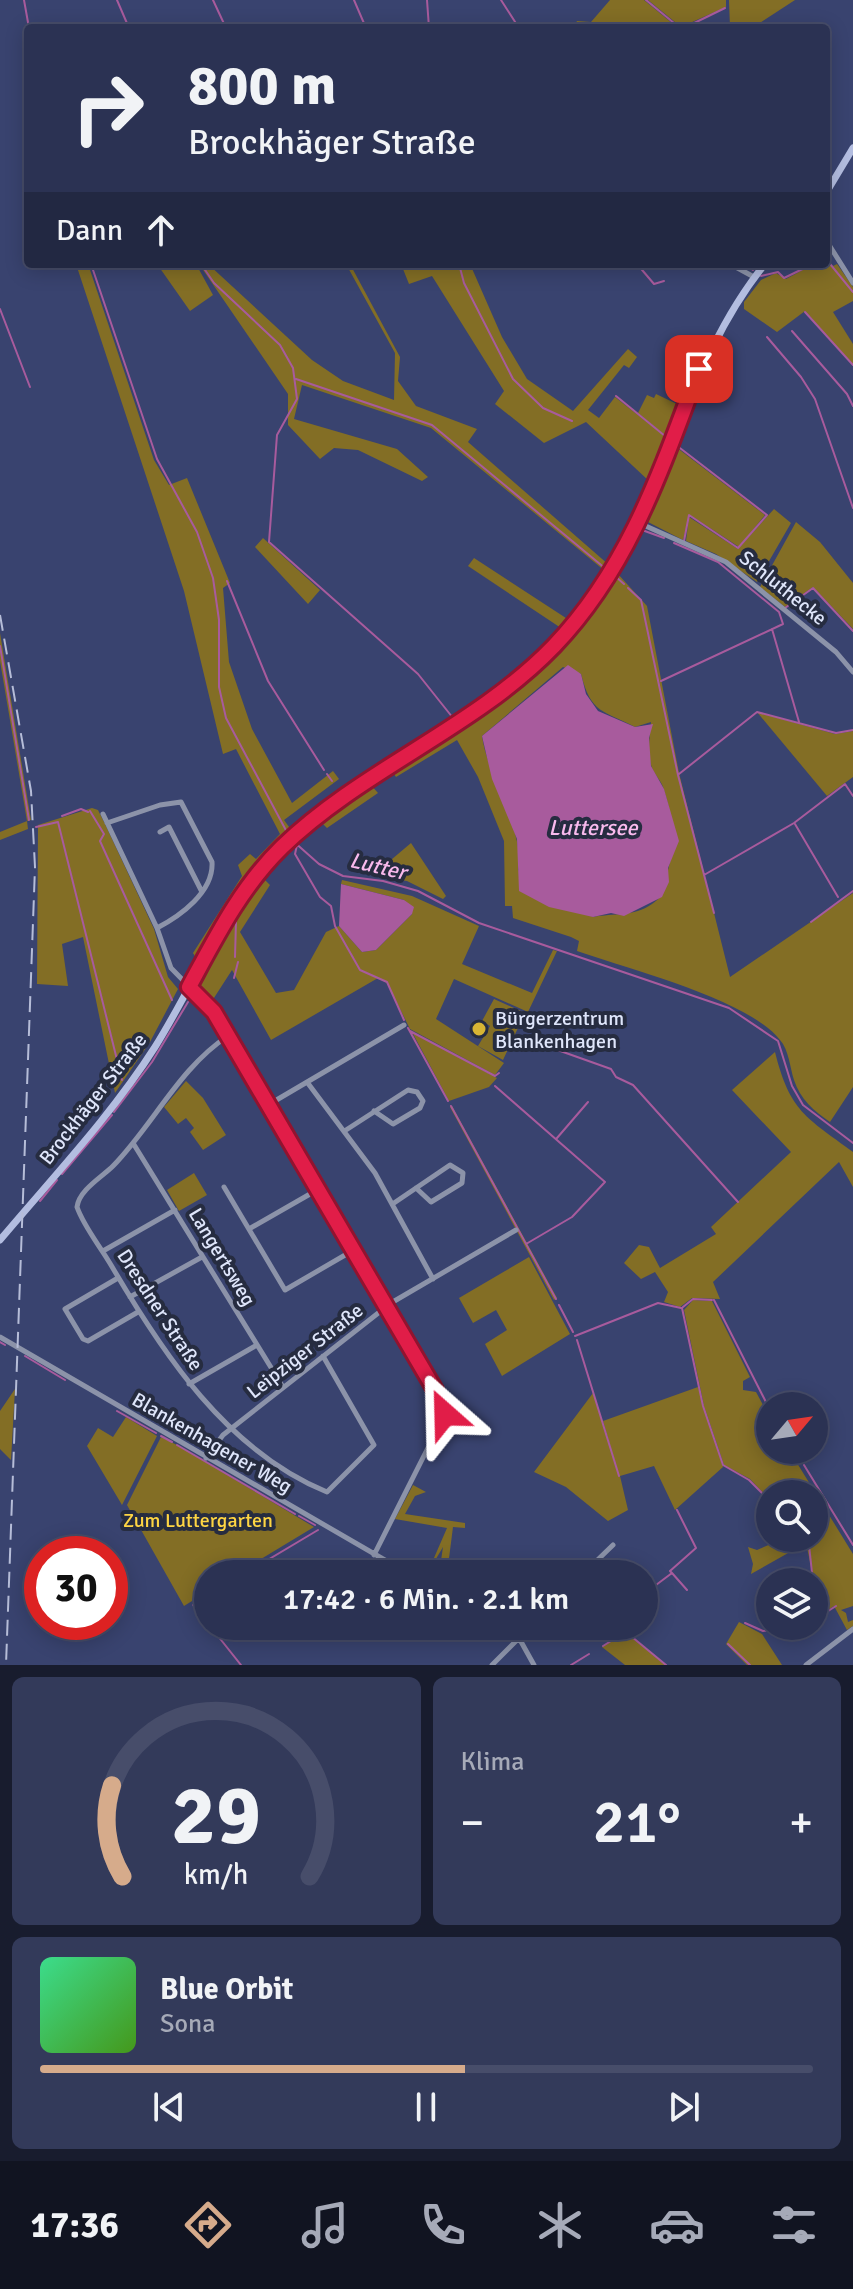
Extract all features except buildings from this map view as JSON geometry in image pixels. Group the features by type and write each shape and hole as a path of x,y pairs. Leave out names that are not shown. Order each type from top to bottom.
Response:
{"main road":[{"path":"830,186 853,148"},
{"name":"Brockhäger Straße","path":"0,1240 124,1091 189,987 238,899 284,846 395,764 485,705 536,664 587,607 639,523 699,369 726,318 762,268"}],"street":[{"path":"830,246 853,283"},
{"path":"738,268 754,277"},
{"name":"Schluthecke","path":"639,523 726,562 836,652 853,672"},
{"path":"107,823 160,805 181,802 212,862 212,870 184,913 157,928"},
{"path":"103,814 157,928 171,968 207,1002 228,1036 445,1412 374,1555"},
{"path":"160,832 169,827 201,890"},
{"path":"268,1105 404,1025"},
{"path":"133,1143 177,1088 228,1036"},
{"path":"307,1082 346,1130 394,1203 433,1279"},
{"path":"346,1130 374,1111 408,1090 417,1092 423,1101 420,1108 393,1124 374,1111"},
{"name":"Dresdner Straße","path":"133,1143 77,1202 79,1212 138,1312 189,1384 271,1459 324,1492 330,1491 374,1445 323,1356"},
{"name":"Langertsweg","path":"133,1143 283,1387"},
{"path":"394,1203 416,1188 450,1165 463,1173 462,1183 431,1202 416,1188"},
{"path":"224,1187 285,1290 352,1251"},
{"path":"249,1229 317,1190"},
{"path":"103,1251 175,1210"},
{"name":"Leipziger Straße","path":"206,1458 233,1427 387,1308 516,1230"},
{"path":"130,1297 203,1256"},
{"path":"118,1278 65,1309 88,1341 138,1312"},
{"name":"Blankenhagener Weg","path":"0,1337 383,1560"},
{"path":"189,1384 257,1345"},
{"path":"597,1560 613,1545"},
{"path":"806,1665 853,1629"},
{"path":"492,1665 517,1640"},
{"path":"520,1640 534,1665"}],"green space":[{"path":"610,0 644,0 673,24 575,24 577,21 591,22"},
{"path":"648,0 726,0 726,7 688,24 677,24"},
{"path":"729,0 795,0 758,24 730,24"},
{"path":"830,263 837,264 853,287 853,301 833,312 853,344 853,365 805,311 777,332 744,309 744,302 761,280 776,273 786,279 807,268 830,268"},
{"path":"77,268 89,268 154,460 169,485 187,478 230,583 223,588 229,662 252,729 292,803 333,771 339,779 284,820 292,831 245,880 196,958 193,953 242,876 238,865 250,854 256,859 280,834 236,749 223,754 184,591"},
{"path":"160,268 198,268 213,295 190,311"},
{"path":"202,268 212,268 312,360 343,381 394,400 395,353 348,268 352,268 400,357 398,381 416,406 477,429 468,442 609,565 605,571 431,428 302,385 294,419 397,449 428,477 422,481 358,450 334,448 320,459 288,425 288,394"},
{"path":"403,268 472,268 502,337 527,379 573,411 628,349 637,357 629,368 624,365 588,410 599,418 615,397 666,437 649,481 586,422 544,443 495,404 504,391 432,276 409,284"},
{"path":"656,394 679,405 666,436 638,413 647,395 654,398"},
{"path":"676,447 765,515 739,547 690,515 683,540 648,522"},
{"path":"774,509 791,523 757,582 716,554 686,541 689,517 738,549"},
{"path":"796,522 820,542 853,583 853,629 813,587 785,607 760,587"},
{"path":"263,538 320,590 308,604 255,547"},
{"path":"474,558 569,620 561,628 468,566"},
{"path":"617,573 647,606 679,773 730,977 853,893 853,1087 830,1122 804,1099 794,1080 783,1044 764,1025 742,1011 686,987 577,951 579,941 571,937 513,918 512,906 505,906 504,841 478,777 457,740 396,777 392,771 457,729 516,684 569,634","holes":["563,667 581,674 589,697 600,709 635,727 651,722 650,760 663,787 671,817 673,846 663,892 652,904 631,913 593,917 518,870 516,838 482,736"]},
{"path":"0,633 31,820 27,821 0,661"},
{"path":"757,712 835,734 853,731 853,777 827,796"},
{"path":"371,785 378,793 327,828 320,821"},
{"path":"92,808 98,810 105,824 154,929 168,977 178,989 150,1042 115,1093 83,937 62,944 68,986 37,984 38,825"},
{"path":"27,821 28,829 0,840 0,832"},
{"path":"411,843 446,896 443,899 407,881 372,876"},
{"path":"261,876 270,885 240,932 276,993 294,990 326,932 339,926 362,952 376,950 412,914 404,900 341,884 342,880 412,896 479,926 462,964 532,993 553,950 557,951 528,1012 454,979 436,1019 504,1063 495,1075 410,1029 387,983 378,978 271,1040 232,970 212,1001 201,987 201,978 245,897"},
{"path":"494,999 525,1013 503,1060 478,1046 490,1026 482,1021"},
{"path":"412,1032 497,1078 489,1087 449,1101"},
{"path":"775,1052 794,1101 812,1121 853,1152 853,1187 839,1162 713,1282 720,1299 692,1298 680,1307 664,1302 668,1292 655,1272 641,1279 624,1263 639,1245 649,1247 660,1268 716,1234 711,1227 791,1152 732,1090"},
{"path":"186,1081 203,1098 226,1135 203,1150 190,1132 194,1128 186,1118 178,1124 164,1107"},
{"path":"450,1107 557,1298 554,1300"},
{"path":"194,1173 207,1195 179,1211 167,1190"},
{"path":"529,1257 570,1334 502,1376 485,1344 507,1330 496,1310 473,1323 459,1298"},
{"path":"693,1300 712,1301 750,1377 743,1381 743,1390 756,1392 756,1464 798,1464 807,1480 756,1480 756,1485 724,1465 704,1406 684,1310"},
{"path":"698,1387 723,1467 675,1510 654,1466 620,1476 628,1510 608,1521 566,1487 534,1472 593,1393 619,1476 603,1421"},
{"path":"15,1389 11,1460 0,1449 0,1411"},
{"path":"126,1417 157,1436 122,1505 87,1446 98,1428 113,1437"},
{"name":"Zum Luttergarten","path":"161,1437 314,1527 259,1560 194,1560 194,1600 184,1606 127,1505"},
{"path":"413,1485 426,1492 415,1496 405,1514 465,1523 465,1528 453,1527 449,1560 441,1560 443,1547 433,1560 447,1528 395,1519"},
{"path":"828,1513 853,1554 853,1606 841,1610 846,1613 848,1622 853,1620 853,1626 847,1630 834,1606 828,1610 828,1568 811,1568 808,1552 828,1552"},
{"path":"748,1547 756,1552 790,1552 762,1568 756,1568 751,1574 753,1564"},
{"path":"739,1622 756,1631 756,1640 766,1640 782,1665 747,1665 726,1644"},
{"path":"614,1640 635,1640 665,1665 625,1665 602,1647"}],"water":[{"name":"Luttersee","path":"568,665 581,674 586,694 598,711 635,727 653,724 649,738 651,766 664,789 679,841 668,868 669,882 662,897 624,916 611,913 593,917 549,907 519,891 517,839 492,779 482,736"},
{"path":"341,884 404,900 414,907 412,914 376,950 362,952 339,926"}],"waterway":[{"name":"Lutter","path":"24,0 28,24"},
{"path":"117,0 127,24"},
{"path":"213,0 224,24"},
{"path":"354,0 364,24"},
{"path":"427,0 429,24"},
{"path":"501,0 516,24"},
{"path":"646,0 675,24"},
{"path":"692,24 725,8"},
{"path":"830,264 853,292"},
{"name":"Lutter","path":"92,268 157,459 197,532 213,578 219,620 219,687 226,718 289,836"},
{"path":"204,268 214,283 280,345 293,368 297,399 277,435 269,542 418,674 453,718"},
{"path":"460,268 464,283 513,379 543,408 572,421"},
{"path":"640,268 654,284 664,281"},
{"path":"761,276 778,272 784,278 805,268"},
{"path":"0,309 30,387"},
{"path":"805,312 853,365"},
{"path":"792,331 847,394 853,406"},
{"path":"767,337 815,399 853,508"},
{"path":"296,379 432,425 606,569"},
{"path":"616,396 665,436"},
{"path":"646,523 686,417"},
{"path":"612,562 634,519 667,437"},
{"path":"676,445 767,515 738,548 689,515 684,541"},
{"path":"620,570 642,530 664,538"},
{"path":"661,681 783,624 779,612 718,562 674,543"},
{"path":"616,577 624,584"},
{"path":"227,581 268,681 324,770"},
{"path":"628,588 641,600 678,775 714,913"},
{"path":"785,608 813,588 853,631"},
{"path":"772,629 799,722"},
{"path":"0,646 29,820"},
{"path":"679,774 757,712 836,733 853,730"},
{"path":"327,774 332,781"},
{"path":"704,875 794,823 845,784 853,796"},
{"path":"62,816 81,809 88,812"},
{"path":"90,811 104,834 100,841 172,1000"},
{"path":"36,827 58,822 122,1080"},
{"path":"795,824 838,897"},
{"name":"Lutter","path":"293,841 319,864 343,876 383,881 418,891 479,923 729,1008 778,1041 792,1086 803,1105 853,1143"},
{"path":"297,845 295,854 320,897 331,906 335,926 360,970 387,982 404,1020"},
{"path":"811,922 853,891"},
{"path":"200,978 233,917"},
{"path":"235,957 236,921"},
{"path":"234,978 238,962"},
{"path":"114,1112 152,1062 188,1002"},
{"path":"408,1028 448,1101"},
{"path":"410,1031 495,1076 499,1073"},
{"path":"521,1037 611,1069 616,1077 633,1085 738,1202"},
{"path":"495,1086 605,1182 572,1217 526,1244"},
{"path":"557,1138 588,1102"},
{"path":"451,1106 556,1299"},
{"path":"62,1174 112,1115"},
{"path":"40,1201 57,1180"},
{"path":"683,1307 693,1299 712,1300"},
{"path":"714,1300 761,1392"},
{"path":"575,1336 658,1303 681,1308"},
{"path":"559,1305 573,1332"},
{"path":"682,1308 703,1406 723,1465 756,1487"},
{"path":"577,1340 619,1476"},
{"path":"0,1342 5,1345"},
{"path":"25,1356 65,1380"},
{"path":"117,1411 156,1433"},
{"path":"161,1436 172,1442"},
{"path":"177,1445 295,1514"},
{"path":"804,1465 853,1545"},
{"path":"672,1573 670,1571 696,1548 677,1510"},
{"path":"299,1516 315,1525"},
{"path":"268,1560 318,1530"},
{"path":"810,1552 811,1568"},
{"path":"658,1584 672,1573 687,1590"},
{"path":"828,1611 836,1606"},
{"path":"745,1623 756,1628"},
{"path":"221,1640 241,1665"},
{"path":"603,1646 613,1640"},
{"path":"636,1640 666,1665"},
{"path":"728,1644 750,1665"},
{"path":"571,1665 589,1654"}],"railway":[{"path":"0,615 31,791 35,867 6,1665"}],"place":[{"name":"Bürgerzentrum Blankenhagen","path":"479,1029"}],"route":[{"path":"445,1414 435,1390 214,1012 189,987 238,899 284,846 330,807 500,694 536,664 571,628 622,556 639,523 699,369"}]}
